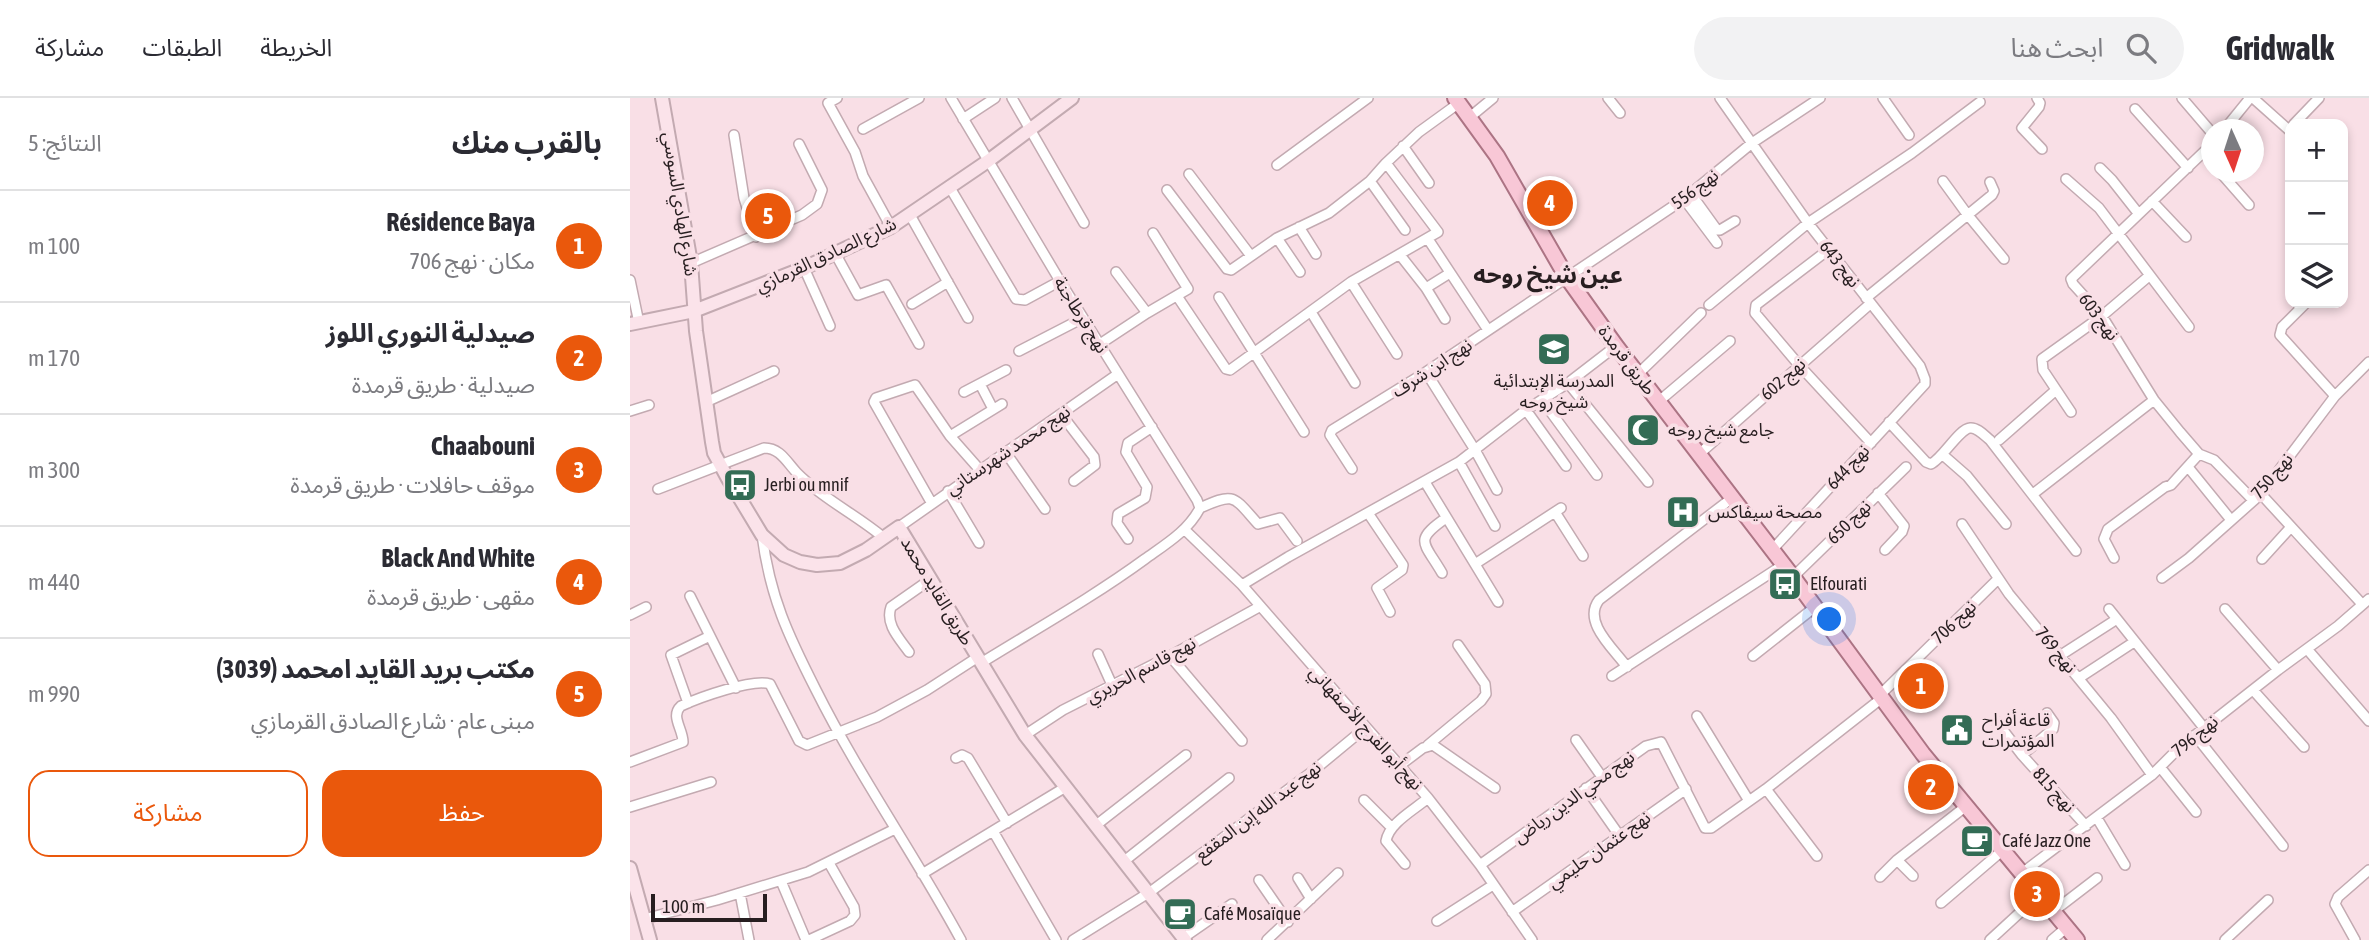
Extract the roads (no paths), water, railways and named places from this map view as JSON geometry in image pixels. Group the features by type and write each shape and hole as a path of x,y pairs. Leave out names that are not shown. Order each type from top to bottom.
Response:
{"main road":[{"name":"شارع الهادي السوسي","path":"662,98 691,263 694,311"},
{"name":"شارع الصادق القرمازي","path":"635,323 694,311 804,268 891,227 988,161 1072,98"},
{"name":"طريق قرمدة","path":"1457,101 1520,193 1566,276 1616,346 1793,577 1923,754 2077,940"},
{"name":"طريق القايد محمد","path":"694,311 714,453 762,535 784,555 817,565 841,563 899,527 1025,735 1184,939"},
{"path":"630,868 650,940"}],"street":[{"path":"863,130 919,98"},
{"name":"نهج قرطاجنة","path":"951,98 1200,508"},
{"path":"963,119 995,98"},
{"path":"1012,98 1084,223"},
{"path":"1277,165 1367,98"},
{"path":"1470,117 1493,98"},
{"path":"1608,98 1620,113"},
{"name":"نهج 643","path":"1720,98 1828,250 1920,366 1925,384"},
{"path":"1883,98 1909,135"},
{"path":"2037,98 2039,107 2022,128 2042,149"},
{"path":"2182,98 2201,121"},
{"path":"2234,119 2252,98 2285,123"},
{"path":"2299,119 2319,98"},
{"path":"832,100 863,176 891,227"},
{"name":"نهج 556","path":"1566,276 1688,196 1752,144 1815,100"},
{"path":"1167,190 1227,269 1231,270 1277,238 1329,213 1370,181 1403,146 1457,101"},
{"path":"1709,305 1808,223 1912,153 1980,102"},
{"path":"2135,109 2188,168"},
{"path":"734,135 744,198 756,237"},
{"path":"691,263 802,215 820,200 822,190 799,144"},
{"path":"1403,146 1429,183"},
{"name":"نهج 603","path":"2201,155 2071,279 2102,316 2154,400 2199,454 2214,460 2291,527 2366,602"},
{"path":"1177,296 1227,370 1230,370 1351,282 1438,232 1386,163"},
{"path":"2100,168 2138,213"},
{"path":"1189,174 1251,256"},
{"path":"2066,179 2099,208 2119,232 2123,241 2189,327"},
{"path":"1370,181 1405,230"},
{"path":"1943,181 2004,259"},
{"name":"نهج 602","path":"1698,455 1868,301 1993,193 1990,182"},
{"path":"2229,182 2249,205"},
{"path":"949,186 1016,299 1024,300 1060,281"},
{"path":"1688,196 1718,231 1735,221"},
{"path":"1688,196 1717,243"},
{"path":"2152,201 2186,237"},
{"path":"910,215 968,318"},
{"path":"1298,227 1316,254"},
{"path":"1100,344 1187,290 1153,233"},
{"path":"1277,238 1300,272"},
{"path":"1428,239 1488,330"},
{"path":"1828,250 1755,308 1758,319 1871,443"},
{"path":"835,253 858,295 886,285 919,344"},
{"path":"1400,255 1426,288 1445,319"},
{"path":"804,268 830,326"},
{"path":"1116,272 1147,313"},
{"path":"1426,288 1450,273"},
{"name":"نهج ابن شرف","path":"1352,469 1330,435 1332,430 1426,372 1566,276"},
{"path":"2071,412 2043,370 2043,357 2102,316 2149,276"},
{"path":"630,280 635,323"},
{"path":"912,304 948,282"},
{"path":"1351,282 1397,354"},
{"path":"1219,297 1304,432"},
{"path":"2301,308 2282,327 2280,335 2335,396"},
{"path":"1311,312 1356,383"},
{"path":"1637,374 1701,313"},
{"path":"1019,351 1083,318"},
{"path":"1658,402 1730,341"},
{"path":"1242,585 1459,462 1616,346"},
{"name":"نهج 750","path":"2162,578 2189,558 2257,497 2335,396 2369,362"},
{"path":"964,392 1006,370"},
{"path":"706,402 774,371"},
{"path":"1426,372 1497,490"},
{"name":"نهج محمد شهرستاني","path":"899,527 931,502 1118,374"},
{"path":"1568,383 1648,482"},
{"path":"931,502 874,402 876,398 915,384 950,436 980,470"},
{"path":"950,436 998,407 980,384"},
{"name":"نهج 644","path":"1772,550 1925,384"},
{"path":"1999,439 2056,390"},
{"path":"1542,400 1597,475"},
{"path":"2033,494 2154,400"},
{"path":"630,411 649,405"},
{"path":"1526,410 1566,466"},
{"path":"1061,414 1094,457 1095,465 1074,481"},
{"path":"1889,422 1926,462 1935,463 1965,430 1976,430 1990,440 2076,551"},
{"path":"1128,539 1117,523 1118,514 1145,498 1147,487 1126,452 1128,443 1152,427"},
{"path":"659,489 764,449 775,450 808,483 884,538"},
{"path":"1006,453 1045,509"},
{"path":"2114,558 2104,539 2108,529 2171,485 2199,454"},
{"path":"1943,455 1967,476 2006,524"},
{"path":"1459,462 1495,526"},
{"name":"نهج 650","path":"1793,577 1906,467"},
{"path":"2188,467 2231,520"},
{"path":"1425,482 1498,602"},
{"path":"948,491 979,543"},
{"path":"1878,493 1903,526 1902,532 1885,550"},
{"path":"630,762 683,742 676,712 688,703 764,682 770,684 802,744 811,745 838,734 903,703 1100,590 1185,530 1200,508 1220,499 1230,497 1239,502 1258,524 1280,518 1297,541"},
{"path":"1627,667 1597,626 1594,606 1732,498"},
{"path":"1475,564 1558,510 1583,556"},
{"path":"1368,513 1403,565 1402,570 1377,588 1390,612"},
{"path":"1442,573 1425,544 1424,537 1427,531 1446,518"},
{"name":"نهج 769","path":"1962,524 1998,579 2061,655 2152,775"},
{"path":"2262,559 2291,527"},
{"name":"نهج أبو الفرج الأصفهاني","path":"1185,530 1242,585 1428,798 1480,865 1532,940"},
{"path":"762,535 769,579 785,627 838,734 961,940"},
{"path":"1612,676 1783,565"},
{"path":"908,652 890,624 889,612 891,607 931,579"},
{"name":"نهج 706","path":"1686,789 1708,829 1766,789 1881,697 1998,579"},
{"path":"691,596 736,688"},
{"name":"نهج 796","path":"2022,873 2152,775 2195,735 2339,626 2366,602"},
{"path":"630,615 646,607"},
{"name":"نهج قاسم الحريري","path":"1025,735 1112,685 1259,607"},
{"path":"1753,656 1815,607"},
{"path":"2109,609 2204,728"},
{"path":"2225,609 2278,670"},
{"path":"2061,655 2117,619"},
{"path":"688,703 671,654 710,636"},
{"path":"2079,678 2134,642"},
{"path":"1399,766 1428,745 1486,694 1485,684 1458,645"},
{"path":"2307,649 2369,721"},
{"path":"1098,654 1112,685"},
{"path":"1170,656 1242,741"},
{"path":"2253,690 2304,747"},
{"path":"2022,755 2053,729 2054,723 2047,713"},
{"path":"1697,716 1749,801"},
{"name":"نهج 815","path":"1996,721 2022,755 2086,826"},
{"name":"نهج عبد الله إبن المقفع","path":"1073,940 1150,892 1313,771 1365,728"},
{"path":"2195,735 2283,846"},
{"path":"1576,740 1602,777"},
{"name":"نهج محي الدين رياض","path":"1480,865 1646,746 1661,743 1686,789"},
{"path":"1428,745 1439,747 1495,788"},
{"path":"956,758 961,755 968,758 1007,822"},
{"path":"1095,826 1186,755"},
{"path":"2160,767 2196,812"},
{"path":"1123,862 1229,778"},
{"path":"630,807 711,782"},
{"path":"922,874 1064,788"},
{"path":"1586,788 1619,835"},
{"name":"نهج عثمان حليمي","path":"1512,912 1686,789"},
{"path":"1766,789 1817,856"},
{"path":"1405,864 1386,841 1386,837 1392,828 1428,798"},
{"path":"1364,800 1392,828"},
{"path":"1880,877 1897,860 1965,807"},
{"path":"2096,818 2125,865"},
{"path":"644,919 781,881 829,863 895,829"},
{"path":"993,831 1056,940"},
{"path":"1941,904 2003,850"},
{"path":"1897,860 1913,876"},
{"path":"781,881 807,940 850,921 855,915 854,907 829,863"},
{"path":"2354,940 2335,904 2337,897 2369,870"},
{"path":"1268,940 1338,873"},
{"path":"1297,878 1311,899"},
{"path":"2054,911 2097,878"},
{"path":"1259,880 1288,922"},
{"path":"1437,921 1493,885"},
{"path":"740,893 749,940"},
{"path":"1990,940 2039,894"},
{"path":"2225,940 2268,900"},
{"path":"1184,939 1232,904"},
{"path":"2052,940 2067,927"}],"place":[{"name":"Black And White","path":"1550,203"},
{"name":"مكتب بريد القايد امحمد (3039)","path":"768,216"},
{"name":"المدرسة الإبتدائية شيخ روحه","path":"1554,349"},
{"name":"جامع شيخ روحه","path":"1643,430"},
{"name":"Jerbi ou mnif","path":"740,485"},
{"name":"مصحة سيفاكس","path":"1683,512"},
{"name":"Elfourati","path":"1785,584"},
{"name":"Résidence Baya","path":"1921,686"},
{"name":"قاعة أفراح المؤتمرات","path":"1957,730"},
{"name":"صيدلية النوري اللوز","path":"1931,787"},
{"name":"Café Jazz One","path":"1977,841"},
{"name":"Chaabouni","path":"2037,894"},
{"name":"Café Mosaïque","path":"1180,914"}],"district":[{"name":"عين شيخ روحه","path":"1548,275"}]}
